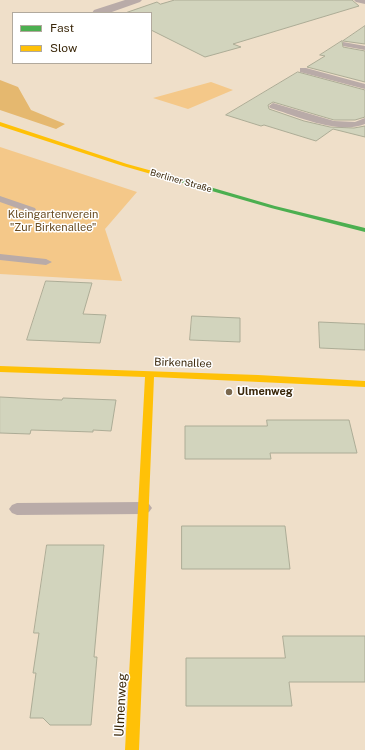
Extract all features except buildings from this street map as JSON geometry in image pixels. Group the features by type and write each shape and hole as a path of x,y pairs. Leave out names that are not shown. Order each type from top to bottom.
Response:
{"main road":[{"name":"Berliner Straße","path":"0,124 132,168 273,207 365,230"},
{"name":"Birkenallee","path":"0,369 258,378 365,384"},
{"name":"Ulmenweg","path":"132,750 150,374"}],"street":[{"path":"101,12 136,0"},
{"path":"360,0 365,1"}],"lane":[{"path":"346,44 365,48"},
{"path":"303,70 365,87"},
{"path":"274,106 340,125 360,124 365,121"},
{"path":"0,200 31,210"},
{"path":"0,256 46,262"},
{"path":"17,508 144,508"}],"green space":[{"path":"211,82 233,90 188,109 153,98"},
{"name":"Kleingartenverein \"Zur Birkenallee\"","path":"0,147 137,192 105,229 122,281 0,274"}],"shaded area":[{"path":"0,80 18,87 31,110 65,124 56,129 0,110"}],"traffic: fast":[{"path":"165,176 273,207 365,230"}],"traffic: slow":[{"path":"0,124 125,165 165,176"},
{"path":"0,369 258,378 365,384"},
{"path":"132,750 150,374"}],"place":[{"name":"Ulmenweg","path":"229,392"}]}
